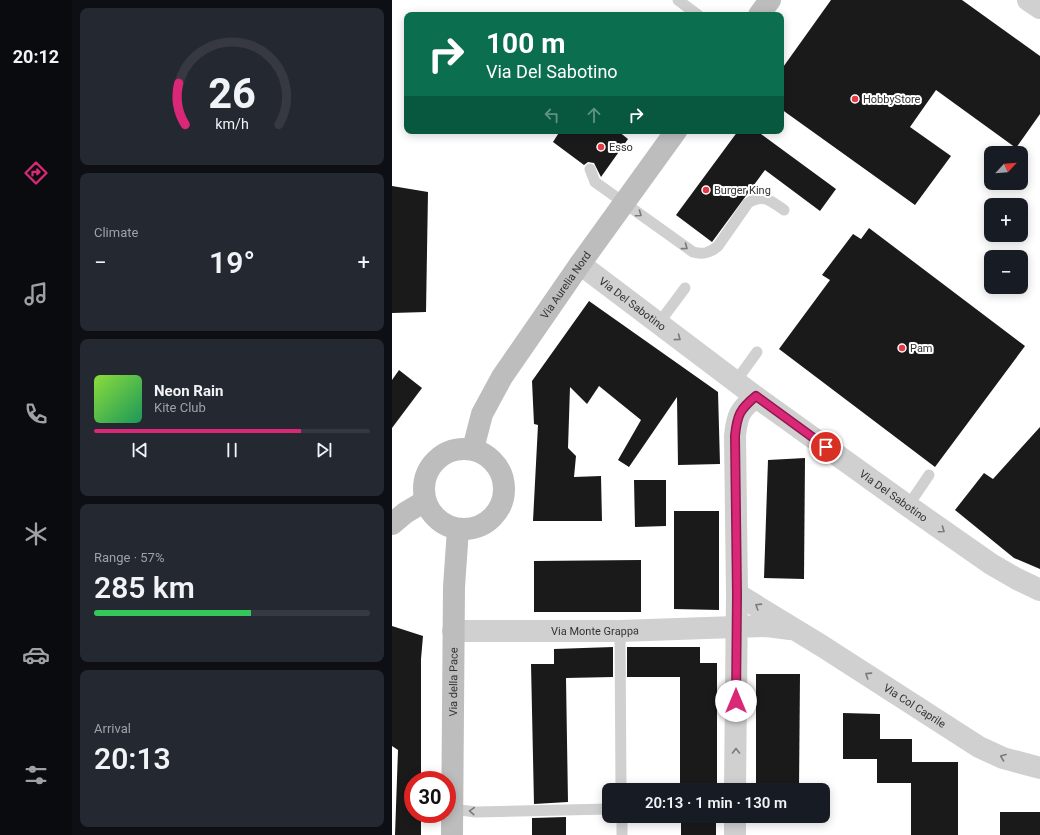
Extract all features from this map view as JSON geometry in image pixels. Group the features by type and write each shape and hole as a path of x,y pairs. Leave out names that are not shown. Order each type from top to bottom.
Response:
{"main road":[{"path":"761,12 770,0"},
{"name":"Via Aurelia Nord","path":"473,449 482,414 502,377 580,264 674,134"},
{"path":"461,448 473,449 494,461 501,472 504,484 504,497 500,508 492,518 482,526 470,529 458,529 447,526 437,520 430,511 425,501 423,489 425,477 430,466 438,457 449,451 461,448"},
{"path":"392,524 405,513 425,501"},
{"name":"Via della Pace","path":"452,771 453,631 455,561 458,529"},
{"name":"Via della Pace","path":"452,823 452,835"}],"street":[{"path":"1028,0 1040,8"},
{"name":"Via Del Sabotino","path":"580,264 756,396 908,506 991,564 1040,590"},
{"path":"736,783 736,431 738,416 746,404 756,396"},
{"name":"Via Col Caprile","path":"737,594 795,629 979,747 1003,758 1040,768"},
{"name":"Via Col Caprile","path":"736,626 767,626 795,629"},
{"name":"Via Monte Grappa","path":"453,631 620,631 736,626"},
{"path":"735,823 735,835"}],"lane":[{"path":"678,0 694,12"},
{"path":"590,169 595,182 693,252 699,254 706,254 718,246 748,203 753,200 764,198 784,210"},
{"path":"659,323 685,288"},
{"path":"736,381 757,352"},
{"path":"908,506 929,475"},
{"path":"620,631 621,783"},
{"path":"456,810 476,812 602,809"},
{"path":"622,823 622,835"}],"building":[{"name":"HobbyStore","path":"831,0 962,0 1040,56 1040,114 1017,146 1013,146 936,90 910,127 951,156 915,205 784,111 784,66"},
{"path":"558,134 622,134 628,139 601,177 594,163 588,162 584,165 553,142"},
{"path":"736,134 761,134 836,189 820,211 765,170 712,242 676,215"},
{"path":"392,186 428,192 426,312 392,313"},
{"name":"Pam","path":"869,228 1025,346 935,467 779,349 830,280 822,275 853,234 861,239"},
{"path":"589,301 718,392 720,464 678,465 677,397 629,467 618,460 641,420 599,386 587,404 570,387 568,448 576,456 574,477 601,476 602,521 533,521 538,425 534,424 532,381"},
{"path":"399,370 422,388 392,428 392,380"},
{"path":"1040,427 1040,569 1014,558 955,510 984,473 993,479"},
{"path":"805,458 804,579 764,578 768,460"},
{"path":"634,480 666,480 666,526 635,527"},
{"path":"674,511 719,511 719,610 674,609"},
{"path":"641,560 641,612 534,612 534,561"},
{"path":"392,626 423,636 421,659 421,771 404,771 404,823 421,823 421,835 395,835 398,750 392,746"},
{"path":"613,647 613,677 566,678 568,802 534,804 531,664 554,664 554,649"},
{"path":"627,647 700,647 700,663 717,663 717,783 680,783 680,677 627,677"},
{"path":"756,674 800,674 799,783 756,783"},
{"path":"843,713 880,714 880,739 912,739 912,762 958,762 958,835 911,835 911,783 877,783 877,759 843,759"},
{"path":"1000,812 1040,812 1040,835 1000,835"},
{"path":"566,817 566,835 532,835 532,818"},
{"path":"681,823 716,823 716,835 681,835"}],"place":[{"name":"HobbyStore","path":"855,99"},
{"name":"Esso","path":"601,147"},
{"name":"Burger King","path":"706,190"},
{"name":"Pam","path":"902,348"}],"route":[{"path":"736,701 737,594 735,436 738,416 746,404 756,396 826,447"}]}
